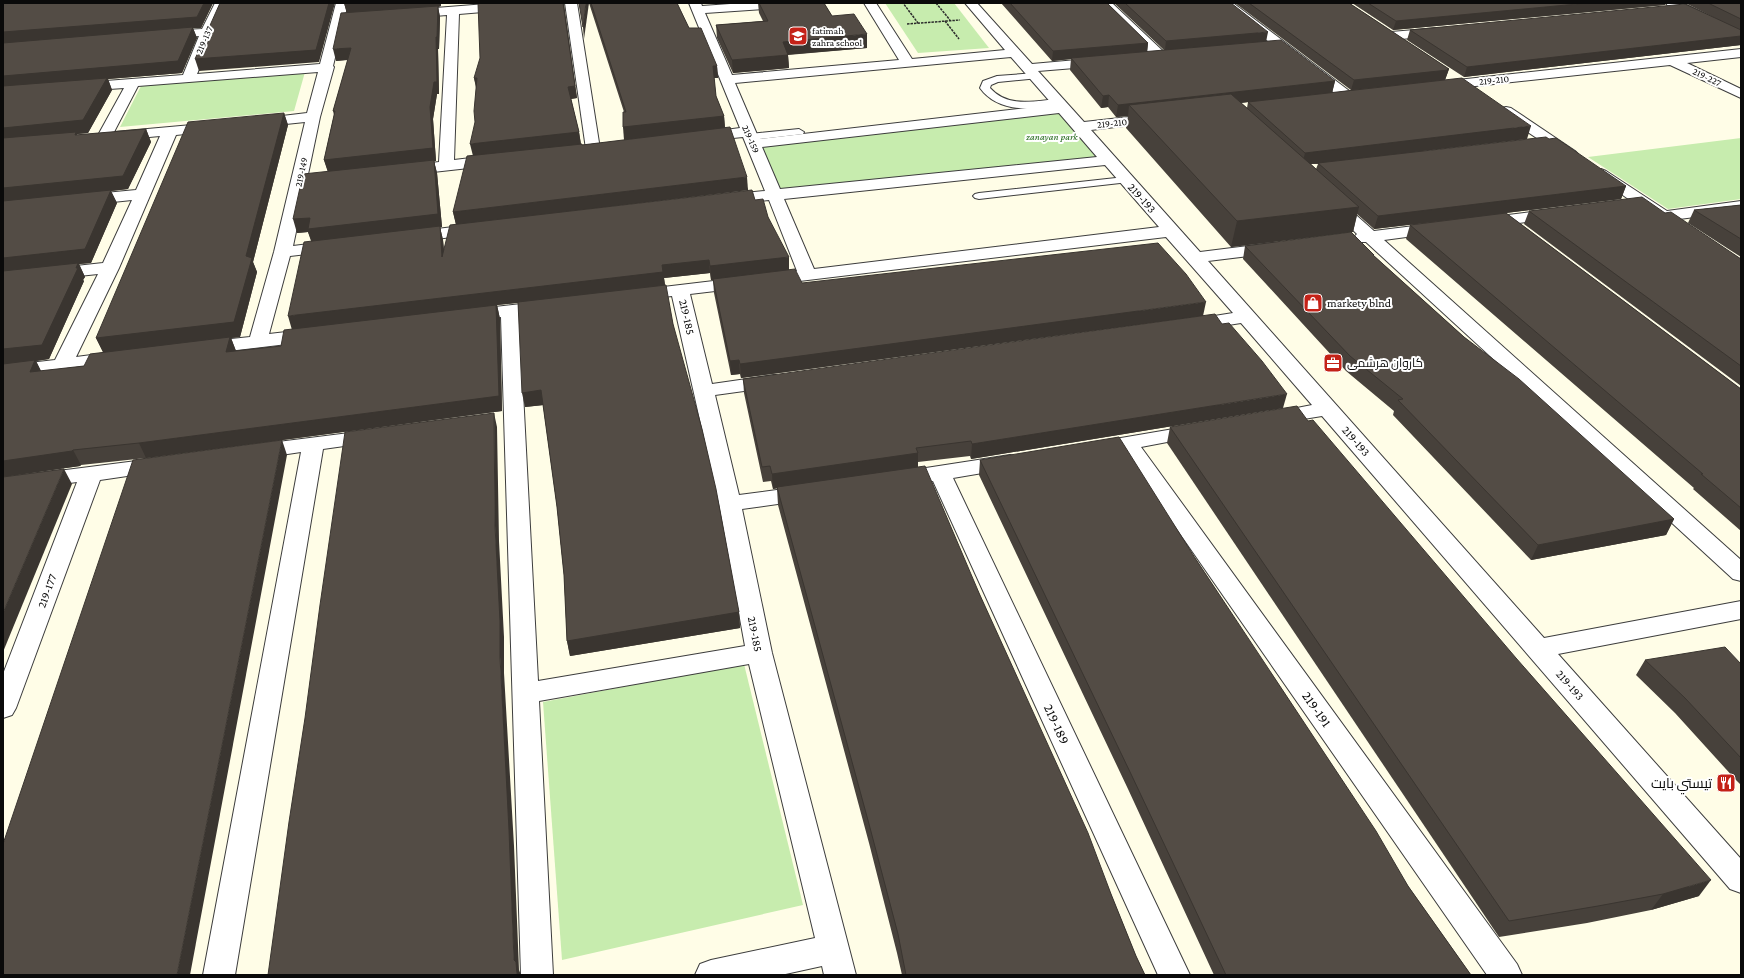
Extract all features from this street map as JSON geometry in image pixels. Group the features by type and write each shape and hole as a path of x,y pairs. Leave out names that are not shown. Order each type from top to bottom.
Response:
{"street":[{"name":"219-137","path":"188,78 221,3"},
{"name":"219-149","path":"258,341 283,252 313,117 327,67 346,19 342,3"},
{"path":"399,15 542,3"},
{"path":"571,3 593,149"},
{"path":"696,7 792,3"},
{"path":"870,3 908,62"},
{"path":"1104,3 1161,56"},
{"path":"1225,3 1347,96"},
{"path":"1659,10 1677,6 1741,36"},
{"name":"219-159","path":"696,7 808,275"},
{"path":"446,166 453,10"},
{"name":"219-193","path":"978,10 1125,180 1741,880"},
{"path":"1378,28 1411,49"},
{"path":"1391,36 1446,31"},
{"path":"152,36 207,32"},
{"path":"1266,48 1282,46"},
{"path":"726,80 1015,53"},
{"name":"219-210","path":"1425,88 1741,53"},
{"path":"1145,58 1176,55"},
{"path":"1032,72 1114,61"},
{"name":"219-227","path":"1673,61 1741,94"},
{"path":"64,88 327,67"},
{"path":"1444,71 1683,228"},
{"path":"104,137 133,83"},
{"path":"1332,98 1363,95"},
{"path":"686,139 750,138 1060,105"},
{"path":"245,124 313,117"},
{"name":"219-210","path":"1080,127 1167,117"},
{"path":"88,138 230,125"},
{"path":"63,364 110,268 141,194 170,131"},
{"path":"1528,145 1552,142"},
{"path":"578,151 609,147"},
{"path":"392,172 508,159"},
{"path":"711,202 775,194 1109,160"},
{"path":"299,182 314,180"},
{"path":"1321,192 1741,573"},
{"path":"72,201 141,194"},
{"path":"1622,206 1645,203"},
{"path":"1664,216 1741,206"},
{"path":"1347,240 1567,213"},
{"path":"1505,220 1523,234"},
{"path":"394,239 489,228"},
{"path":"618,298 1171,231"},
{"path":"283,252 346,244"},
{"path":"1195,258 1286,247"},
{"path":"3,279 110,268"},
{"name":"219-185","path":"680,290 730,504 759,653 837,962"},
{"path":"455,318 564,304"},
{"path":"510,311 507,418 526,693 537,975"},
{"path":"1176,327 1247,317"},
{"path":"188,349 329,332"},
{"path":"3,372 133,356"},
{"path":"704,391 790,379"},
{"path":"1251,422 1328,409"},
{"path":"1096,448 1220,427"},
{"path":"236,454 391,434"},
{"name":"219-191","path":"1127,443 1506,975"},
{"path":"219,975 313,444"},
{"path":"878,482 1026,459"},
{"path":"3,485 183,462"},
{"name":"219-189","path":"940,473 1174,975"},
{"name":"219-177","path":"3,708 91,474"},
{"path":"730,504 824,490"},
{"path":"1538,648 1741,610"},
{"path":"526,693 759,653"},
{"path":"711,975 837,962"}],"lane":[{"path":"1032,72 996,79 986,83 985,88 989,94 1002,103 1016,105 1060,105"},
{"path":"750,138 799,132"},
{"path":"979,196 1125,180"}],"path":[{"path":"908,3 903,3 918,23"},
{"path":"936,3 951,20"},
{"path":"885,26 951,20 978,10"}],"green space":[{"path":"885,3 954,3 989,48 918,53"},
{"path":"305,72 294,111 120,127 141,86"},
{"name":"zanayan park","path":"1063,108 1107,158 779,190 761,147"},
{"path":"1741,138 1741,199 1668,209 1588,157"},
{"path":"744,664 803,905 562,960 543,702"}],"building":[{"path":"3,3 204,3 197,17 3,32"},
{"path":"220,3 329,3 316,50 195,59"},
{"path":"478,3 563,3 575,86 568,87 579,132 470,144 475,122 474,111 477,78 474,78 480,58"},
{"path":"579,3 586,3 583,27"},
{"path":"591,3 677,3 689,28 701,28 717,66 713,66 716,96 724,116 623,127 623,112 626,112"},
{"path":"759,3 824,3 832,16 854,14 867,34 783,42 788,55 732,60 716,25 768,21"},
{"path":"1010,3 1107,3 1148,43 1053,51"},
{"path":"1125,3 1231,3 1268,32 1166,41"},
{"path":"1249,3 1349,3 1449,69 1354,80"},
{"path":"1368,3 1588,3 1396,21"},
{"path":"1708,3 1741,3 1741,19"},
{"path":"1685,4 1741,30 1741,36 1467,67 1410,30"},
{"path":"438,6 436,37 437,82 434,82 430,107 433,148 324,160 335,111 333,111 351,48 333,49 341,13"},
{"path":"193,27 178,61 3,76 3,43"},
{"path":"1281,40 1335,81 1118,105 1109,95 1103,96 1071,58"},
{"path":"107,78 83,120 3,128 3,86"},
{"path":"1462,78 1531,126 1305,153 1248,102"},
{"path":"1231,94 1359,207 1237,221 1129,105"},
{"path":"284,113 246,256 252,258 234,322 96,338 188,122"},
{"path":"730,127 747,177 453,212 467,156 582,145"},
{"path":"146,129 123,176 3,188 3,138 76,132 75,135"},
{"path":"1546,137 1549,139 1556,138 1626,186 1378,216 1318,163"},
{"path":"434,160 438,214 308,229 310,218 293,219 303,174"},
{"path":"111,190 85,249 3,258 3,201"},
{"path":"752,190 755,200 763,199 768,217 789,257 710,266 709,260 662,265 663,272 288,316 304,242 440,226 442,257 450,225"},
{"path":"1642,197 1665,213 1671,212 1741,259 1741,366 1529,211"},
{"path":"1741,205 1741,239 1694,210"},
{"path":"1506,213 1741,389 1741,508 1410,225"},
{"path":"1351,232 1373,255 1464,337 1519,379 1674,519 1538,545 1398,400 1403,399 1350,356 1245,246"},
{"path":"1158,243 1186,274 1206,302 740,364 739,360 730,361 713,279 795,269 802,283"},
{"path":"78,263 76,268 78,268 42,345 3,349 3,271"},
{"path":"666,285 673,324 702,429 716,489 739,612 567,641 564,575 557,507 541,390 522,393 518,302"},
{"path":"496,305 499,396 139,443 73,450 3,461 3,364 35,360 30,372 84,366 90,354 230,337 226,352 281,346 284,330"},
{"path":"1215,314 1222,324 1229,323 1262,361 1287,394 972,444 971,441 916,448 918,453 772,474 770,466 762,467 743,379"},
{"path":"1297,406 1308,421 1313,420 1516,658 1711,880 1663,894 1509,921 1170,427"},
{"path":"494,413 495,526 500,621 500,657 514,960 516,962 517,975 268,975 345,432"},
{"path":"1119,437 1195,558 1376,831 1408,886 1471,975 1226,975 980,460"},
{"path":"282,440 177,975 3,975 3,844 133,460"},
{"path":"925,466 979,593 1088,833 1111,894 1145,975 906,975 898,934 869,824 777,487"},
{"path":"64,469 3,613 3,477"},
{"path":"1725,647 1741,664 1741,758 1685,698 1645,660"}],"place":[{"name":"fatimah zahra school","path":"798,36"},
{"name":"markety blnd","path":"1313,303"},
{"name":"كاروان هرشمی","path":"1333,363"},
{"name":"تيستي بايت","path":"1726,783"}]}
